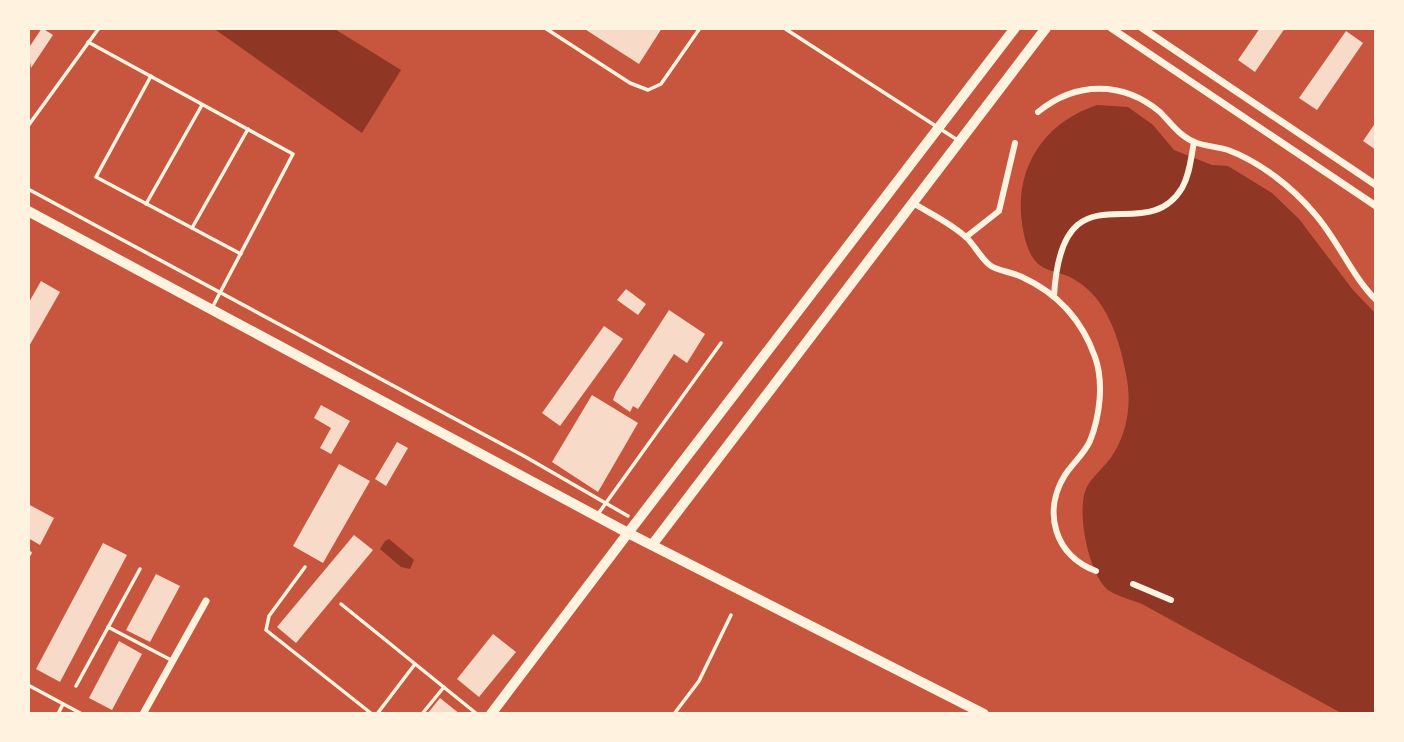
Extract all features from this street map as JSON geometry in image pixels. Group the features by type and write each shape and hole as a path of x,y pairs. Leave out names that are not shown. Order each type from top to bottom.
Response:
{"main road":[{"path":"491,714 628,533 984,714"}],"street":[{"path":"28,211 628,533 1015,28"},
{"path":"652,545 1046,28"},
{"path":"1111,28 1376,205"},
{"path":"1142,28 1376,185"},
{"path":"1038,112 1058,98 1077,91 1112,88 1147,102 1179,132 1194,142 1231,151 1293,192 1315,214 1361,284 1376,300"},
{"path":"1054,296 1059,252 1079,223 1101,213 1143,213 1164,205 1181,190 1188,175 1194,142"},
{"path":"966,237 999,211 1015,143"},
{"path":"913,203 966,237 991,266 1024,277 1054,296 1073,315 1085,335 1095,358 1099,378 1098,409 1090,439 1067,472 1054,509 1057,536 1065,550 1094,570"},
{"path":"1133,584 1171,600"},
{"path":"143,714 206,601"}],"lane":[{"path":"28,126 99,28"},
{"path":"545,28 630,83 648,90 661,84 700,28"},
{"path":"784,28 960,141"},
{"path":"88,42 293,154 211,310"},
{"path":"151,76 96,177 241,254"},
{"path":"146,204 203,105"},
{"path":"192,228 248,129"},
{"path":"28,190 628,516"},
{"path":"597,516 604,502 613,497 720,344"},
{"path":"305,567 269,616 266,630 374,714 415,663"},
{"path":"76,686 140,569"},
{"path":"341,604 477,714"},
{"path":"674,714 699,681 731,615"},
{"path":"108,627 173,661"},
{"path":"28,684 82,714"},
{"path":"422,714 444,687"},
{"path":"58,714 63,704"}],"shaded area":[{"path":"213,28 333,28 401,70 362,133"},
{"path":"1097,105 1128,107 1153,125 1174,150 1212,165 1228,166 1272,193 1299,219 1353,290 1376,314 1376,714 1343,714 1142,604 1108,590 1095,571 1086,542 1083,499 1088,485 1112,456 1122,437 1129,395 1126,374 1115,332 1102,306 1082,285 1070,277 1046,269 1037,263 1030,253 1023,230 1021,194 1031,161 1051,133 1064,121"},
{"path":"389,539 414,560 410,569 401,567 380,549"}],"building":[{"path":"42,28 53,35 31,68 28,49"},
{"path":"583,28 662,28 639,64"},
{"path":"1260,28 1285,28 1255,72 1238,60"},
{"path":"1346,31 1363,43 1317,110 1299,98"},
{"path":"1376,122 1376,150 1363,141"},
{"path":"41,281 60,292 28,348 28,304"},
{"path":"626,289 646,304 638,315 617,300"},
{"path":"669,310 705,334 687,363 674,354 638,409 633,406 630,412 613,400 616,392"},
{"path":"604,326 623,339 560,426 542,413"},
{"path":"592,395 638,423 598,492 552,462"},
{"path":"321,405 350,421 331,454 320,448 331,428 314,418"},
{"path":"397,442 408,448 386,486 375,479"},
{"path":"339,464 370,481 323,563 293,546"},
{"path":"28,504 54,518 40,545 28,538"},
{"path":"354,535 373,550 296,643 277,627"},
{"path":"103,543 127,555 60,682 36,669"},
{"path":"156,574 180,586 150,642 126,630"},
{"path":"493,634 516,652 479,697 457,679"},
{"path":"119,641 142,654 112,710 89,698"},
{"path":"440,698 460,714 427,714"}]}
